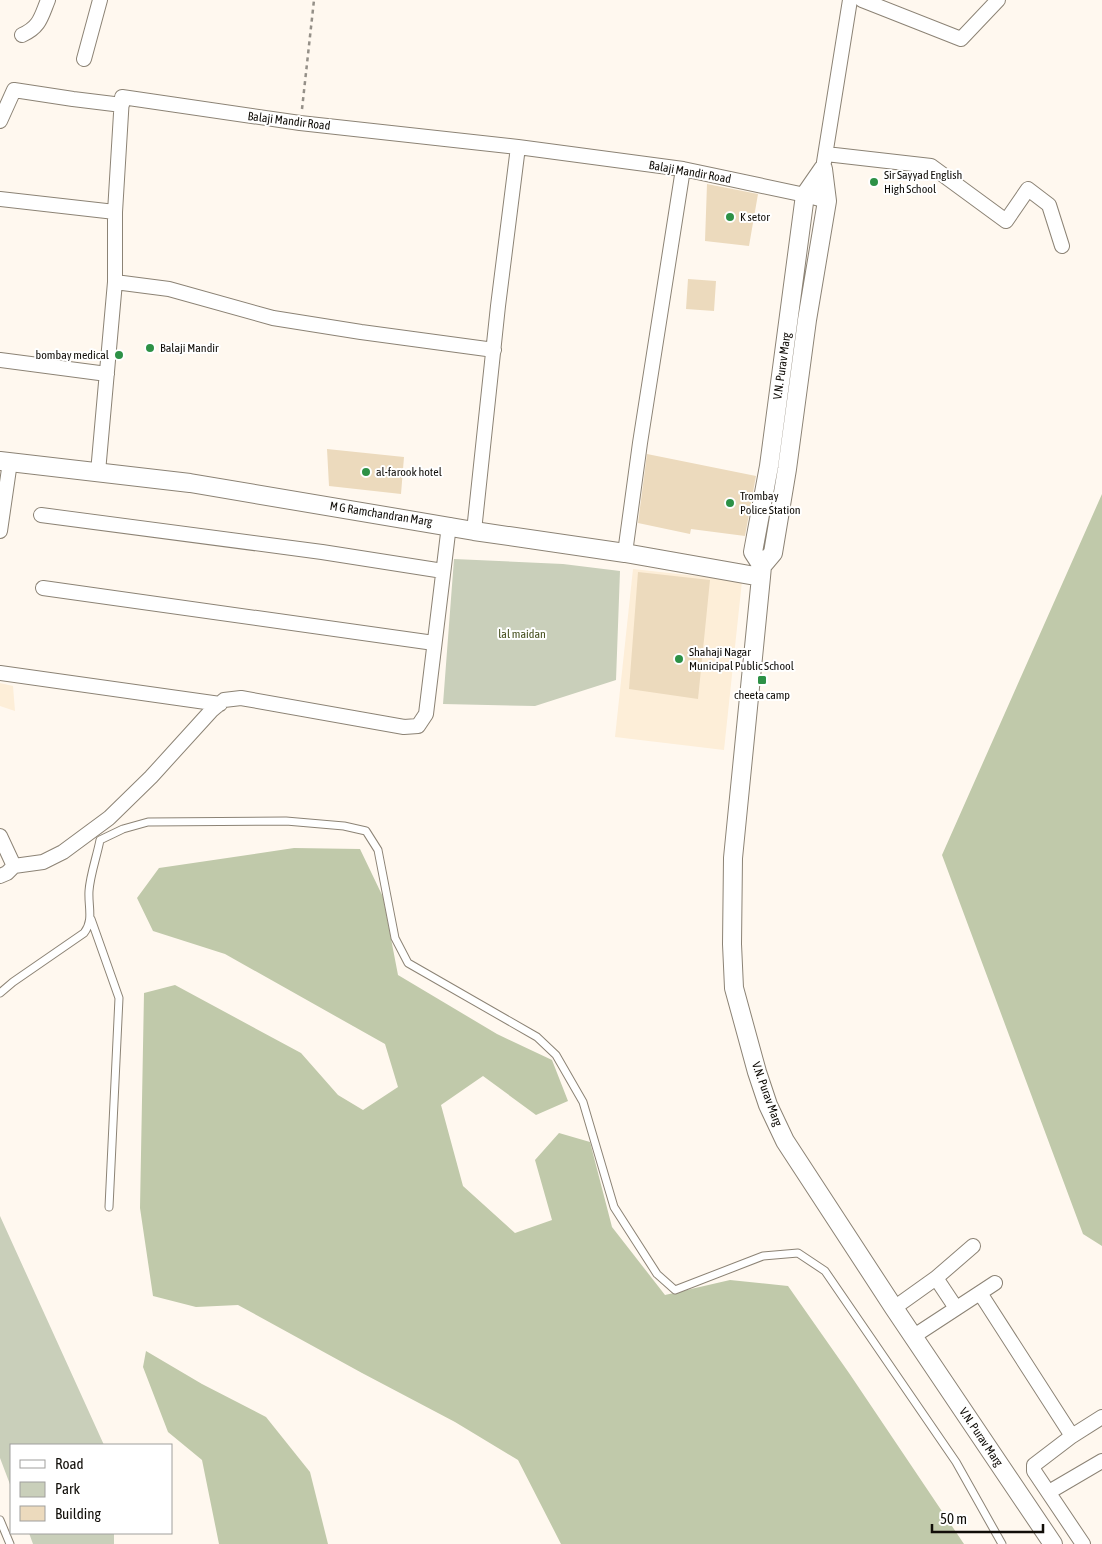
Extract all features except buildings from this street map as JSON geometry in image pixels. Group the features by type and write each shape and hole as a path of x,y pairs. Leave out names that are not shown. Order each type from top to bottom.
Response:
{"street":[{"path":"22,35 38,24 48,0"},
{"path":"84,60 100,0"},
{"name":"V.N. Purav Marg","path":"850,0 824,161 827,202 807,320 787,469 773,552 761,572 733,858 732,944 734,988 768,1106 785,1141 894,1308 1053,1544"},
{"path":"862,0 961,39 998,0"},
{"path":"0,121 14,90 122,105 115,212 116,282 98,472"},
{"name":"Balaji Mandir Road","path":"122,105 122,97 300,123 518,147 683,168 805,195 827,202"},
{"path":"474,531 498,306 518,147"},
{"path":"824,161 932,166 1006,221 1028,189 1049,205 1062,246"},
{"name":"V.N. Purav Marg","path":"761,572 753,552 769,466 805,195 824,161"},
{"path":"625,553 641,433 683,168"},
{"path":"0,199 115,212"},
{"path":"116,282 169,289 273,318 494,350"},
{"path":"789,318 807,320"},
{"path":"0,360 107,374"},
{"path":"0,531 5,462"},
{"name":"M G Ramchandran Marg","path":"5,462 190,482 474,531 761,572"},
{"path":"769,466 787,469"},
{"path":"41,515 322,552 443,571"},
{"path":"0,876 7,873 14,866 43,862 50,859 63,852 110,818 151,777 210,711 224,700 241,698 404,727 418,726 426,714 448,525"},
{"path":"43,588 434,643"},
{"path":"0,673 220,704"},
{"path":"0,836 14,866"},
{"path":"894,1308 936,1278 973,1246"},
{"path":"936,1278 956,1308"},
{"path":"914,1336 994,1283"},
{"path":"980,1293 1072,1436"},
{"path":"1083,1544 1034,1471 1034,1465 1072,1436 1102,1417"},
{"path":"1049,1492 1102,1461"}],"lane":[{"path":"109,1207 119,998 91,919 89,890 100,840 122,829 148,822 286,821 344,826 366,831 378,850 395,938 408,963 537,1037 556,1055 583,1102 614,1207 657,1274 674,1290 763,1256 798,1253 825,1272 956,1462 1002,1544"},
{"path":"0,993 84,933 91,919"},
{"path":"0,1520 10,1544"}],"path":[{"path":"300,123 314,0"}],"shaded area":[{"name":"Shahaji Nagar Municipal Public School","path":"633,569 742,581 724,750 615,737"},
{"path":"0,683 13,686 15,711 0,706"}],"green space":[{"path":"1102,494 1102,1246 1083,1234 942,855"},
{"name":"lal maidan","path":"454,559 563,564 620,571 616,680 535,706 443,704"},
{"path":"294,848 360,849 383,897 398,975 497,1034 552,1060 568,1101 536,1115 483,1076 441,1105 463,1186 515,1233 552,1220 535,1160 559,1133 590,1142 612,1227 665,1295 730,1280 788,1286 964,1544 561,1544 518,1460 455,1422 238,1305 196,1307 153,1296 140,1208 144,993 175,985 301,1053 338,1095 363,1110 398,1087 385,1044 225,954 153,931 137,898 159,868"},
{"path":"0,1216 104,1444 10,1444 10,1484 0,1458"},
{"path":"146,1351 202,1384 266,1417 310,1472 328,1544 219,1544 202,1460 168,1432 143,1367"},
{"path":"29,1534 114,1534 114,1544 33,1544"}],"place":[{"name":"Sir Sayyad English High School","path":"874,182"},
{"name":"K setor","path":"730,217"},
{"name":"Balaji Mandir","path":"150,348"},
{"name":"bombay medical","path":"119,355"},
{"name":"al-farook hotel","path":"366,472"},
{"name":"Trombay Police Station","path":"730,503"},
{"name":"Shahaji Nagar Municipal Public School","path":"679,659"},
{"name":"cheeta camp","path":"762,680"}]}
